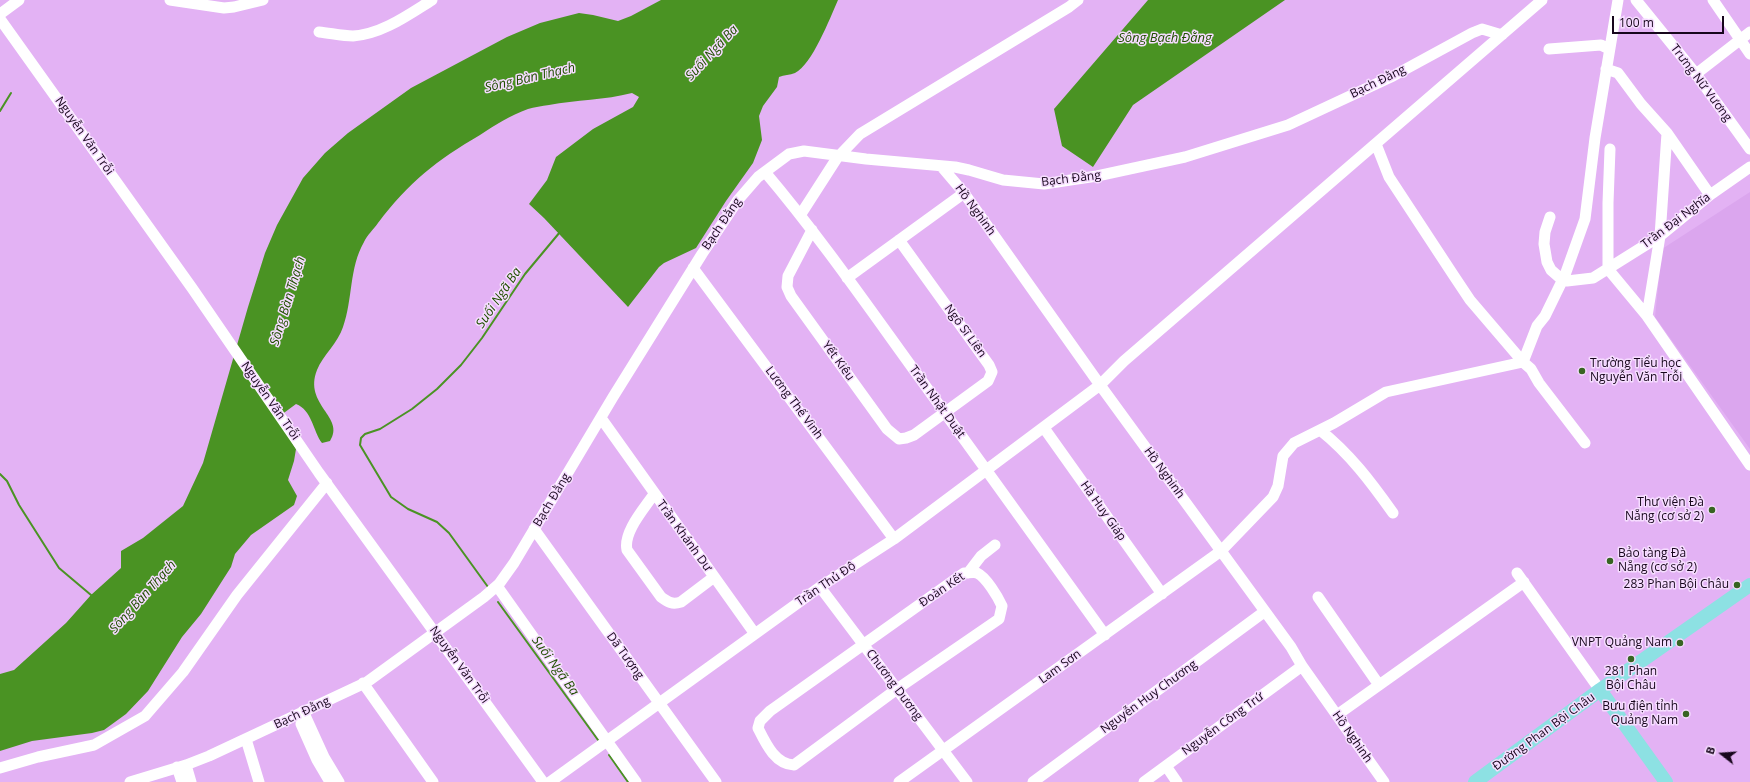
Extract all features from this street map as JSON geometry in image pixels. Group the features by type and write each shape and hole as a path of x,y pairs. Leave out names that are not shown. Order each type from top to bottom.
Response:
{"main road":[{"name":"Đường Phan Bội Châu","path":"1475,782 1600,690 1750,585"},
{"path":"1600,690 1666,782"}],"street":[{"path":"0,14 19,0"},
{"path":"170,0 224,8 263,0"},
{"path":"319,32 352,36 368,33 401,19 432,0"},
{"path":"801,214 839,156 860,134 1069,7 1078,0"},
{"name":"Trần Thủ Độ","path":"550,782 820,587 894,539 1100,386 1124,361 1542,0"},
{"path":"1523,362 1537,326 1545,316 1563,279 1585,219 1606,69 1616,19 1618,0"},
{"name":"Trưng Nữ Vương","path":"1636,0 1696,74 1750,149"},
{"path":"1713,0 1750,54"},
{"name":"Nguyễn Văn Trỗi","path":"0,19 192,288 327,483 543,782"},
{"name":"Bạch Đằng","path":"130,782 182,766 246,739 363,683 484,597 497,586 514,563 693,268 738,200 765,172 793,152 810,151 839,156 941,166 969,170 1003,180 1044,184 1097,176 1185,157 1288,125 1393,76 1472,33 1482,29 1502,35"},
{"path":"1696,74 1750,32"},
{"path":"1549,49 1601,45 1609,50"},
{"path":"1606,69 1618,73 1641,104 1667,133 1710,195"},
{"path":"1647,316 1660,236 1667,133"},
{"path":"1376,144 1389,177 1470,300 1523,362 1531,369 1539,383 1585,443"},
{"path":"1610,149 1605,271 1647,316 1750,465"},
{"name":"Hồ Nghinh","path":"941,166 964,193 1100,386 1291,647 1302,666 1384,782"},
{"name":"Trần Đại Nghĩa","path":"1563,279 1567,281 1593,278 1605,271 1660,236 1710,195 1750,167"},
{"name":"Trần Nhật Duật","path":"765,172 801,214 848,278 988,470 1105,635"},
{"path":"848,278 964,193"},
{"path":"1550,216 1545,232 1544,251 1551,270 1563,279"},
{"name":"Yết Kiêu","path":"812,230 788,276 786,287 800,309 892,434 899,439 914,435 945,412"},
{"name":"Ngô Sĩ Liên","path":"899,240 989,365 992,372 988,381 945,412"},
{"name":"Lương Thế Vinh","path":"693,268 894,539"},
{"name":"Lam Sơn","path":"899,782 1221,551 1273,497 1278,486 1280,465 1286,451 1297,441 1320,430 1386,392 1523,362"},
{"name":"Trần Khánh Dư","path":"601,418 755,634"},
{"name":"Hà Huy Giáp","path":"1044,428 1162,594"},
{"path":"1320,430 1339,445 1370,481 1394,513"},
{"path":"0,768 38,757 94,745 145,716 183,672 237,595 327,483"},
{"name":"Trần Khánh Dư","path":"654,494 628,534 625,542 627,550 631,556 661,597 674,604 681,602 714,577"},
{"name":"Dã Tượng","path":"534,529 716,782"},
{"path":"968,573 981,556 995,545"},
{"name":"Đoàn Kết","path":"964,573 977,573 984,579 1002,606 999,619 897,689 794,765 785,765 777,760 758,728 760,721 770,711 864,644 964,573"},
{"path":"1337,715 1520,578 1600,690"},
{"path":"497,586 636,782"},
{"name":"Chương Dương","path":"820,587 967,782"},
{"path":"1318,597 1379,685"},
{"name":"Nguyễn Huy Chương","path":"1034,782 1264,612"},
{"name":"Nguyễn Công Trứ","path":"1144,782 1302,666"},
{"path":"363,683 433,782"},
{"path":"300,713 308,741 330,782"},
{"path":"300,713 339,782"},
{"path":"246,739 258,782"},
{"path":"182,766 182,782"},
{"path":"182,766 191,782"},
{"path":"1166,766 1177,782"}],"shaded area":[{"path":"1750,192 1750,449 1655,317 1662,249"}],"water":[{"name":"Sông Bàn Thạch","path":"661,0 838,0 820,40 808,61 795,73 779,77 777,87 763,106 759,116 762,140 753,163 726,201 696,248 664,263 659,267 628,307 529,204 547,180 556,157 593,129 633,107 639,97 632,93 559,103 528,109 497,124 437,163 401,195 367,237 359,252 353,273 346,316 341,333 323,359 317,370 314,382 315,392 319,402 333,425 333,432 330,441 322,443 306,411 296,404 277,418 296,449 288,480 297,496 294,505 251,535 235,554 231,567 201,614 182,637 148,691 126,714 104,730 32,741 0,751 0,674 14,670 66,623 91,595 121,568 121,551 143,538 183,506 203,463 265,253 277,225 303,178 325,153 348,133 411,88 507,37 540,23 579,13 618,21 631,16"},
{"name":"Sông Bạch Đằng","path":"1148,0 1285,0 1133,105 1093,167 1062,146 1054,109"}],"waterway":[{"path":"0,111 11,93"},
{"name":"Suối Ngã Ba","path":"488,587 449,533 437,522 408,509 391,497 360,445 361,438 365,434 380,429 412,409 437,389 461,365 482,338 525,274 560,232"},
{"path":"0,474 7,481 19,505 59,568 91,595"},
{"name":"Suối Ngã Ba","path":"498,602 598,740"},
{"name":"Suối Ngã Ba","path":"609,755 628,782"}],"place":[{"name":"Trường Tiểu học Nguyễn Văn Trỗi","path":"1582,371"},
{"name":"Thư viện Đà Nẵng (cơ sở 2)","path":"1712,510"},
{"name":"Bảo tàng Đà Nẵng (cơ sở 2)","path":"1610,561"},
{"name":"283 Phan Bội Châu","path":"1737,585"},
{"name":"VNPT Quảng Nam","path":"1680,643"},
{"name":"281 Phan Bội Châu","path":"1631,659"},
{"name":"Bưu điện tỉnh Quảng Nam","path":"1686,714"}]}
